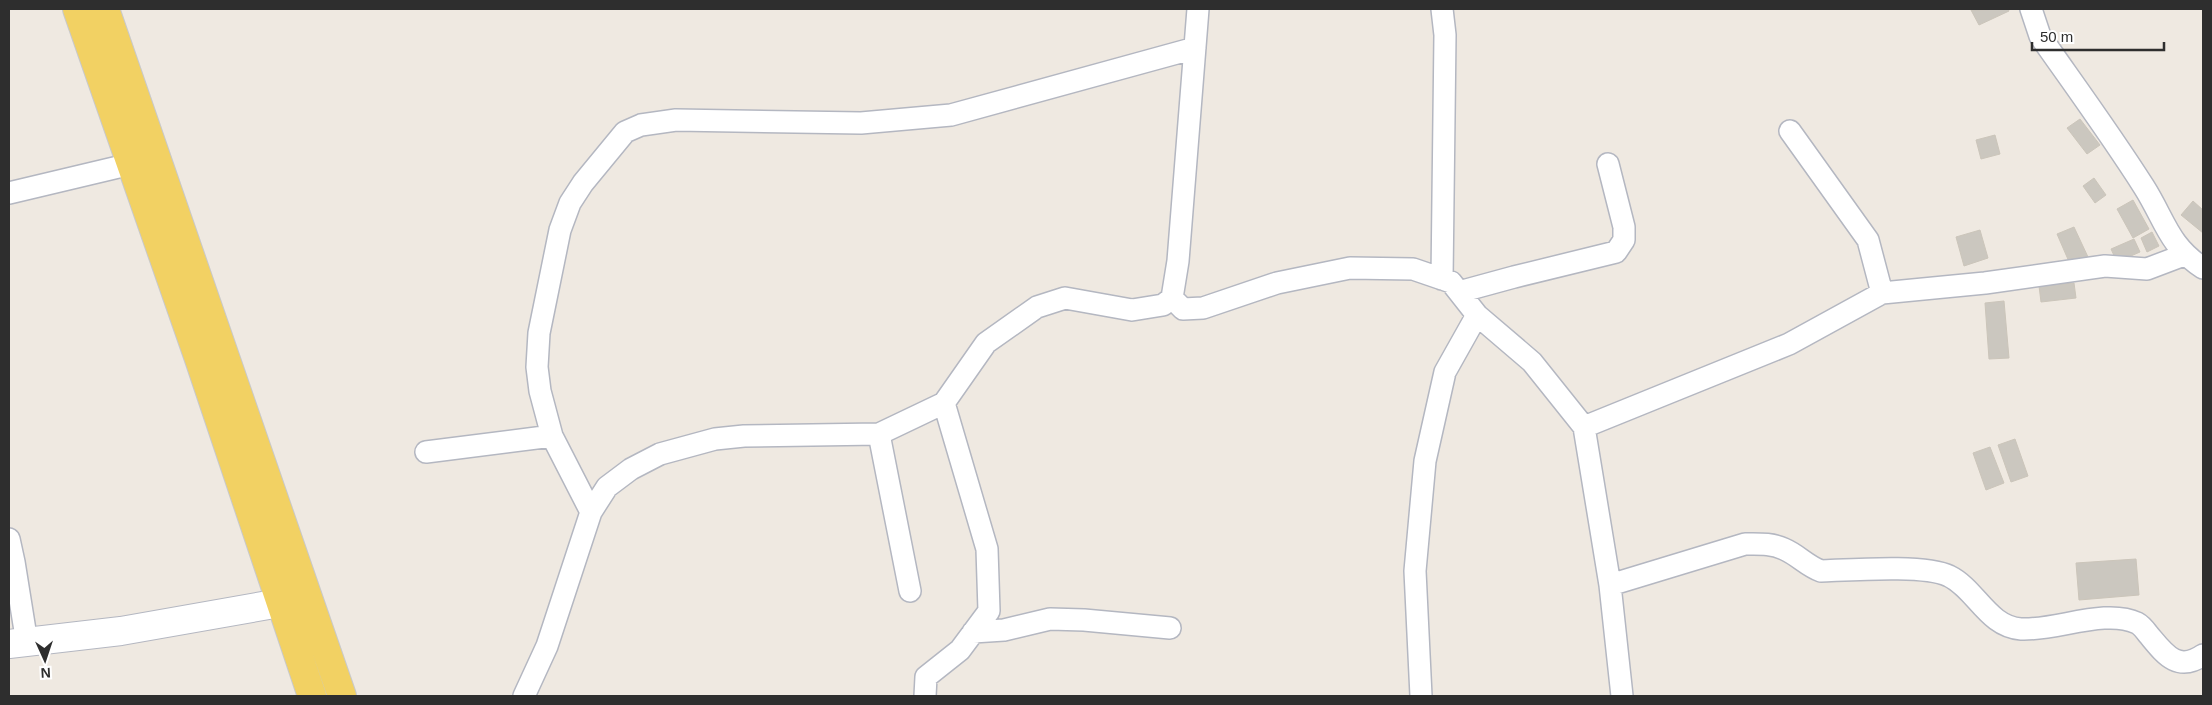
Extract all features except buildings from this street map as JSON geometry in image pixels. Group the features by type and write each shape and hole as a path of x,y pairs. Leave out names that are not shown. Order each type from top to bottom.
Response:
{"main road":[{"path":"77,9 199,359 312,696"},
{"path":"105,9 342,696"}],"street":[{"path":"524,696 547,646 591,512 607,487 631,469 660,454 687,445 715,439 744,436 879,434 944,403 986,343 1036,307 1064,298 1132,310 1163,304 1172,298 1178,261 1198,9"},
{"path":"1442,9 1444,35 1442,279"},
{"path":"2031,9 2040,36 2144,188 2173,241 2184,255 2203,268"},
{"path":"591,512 552,436 540,391 537,367 540,333 560,230 570,203 583,183 625,132 641,125 676,120 860,123 951,115 1195,48"},
{"path":"1790,131 1868,240 1882,293"},
{"path":"9,193 131,164"},
{"path":"1459,292 1616,252 1624,240 1624,227 1608,164"},
{"path":"1584,427 1789,344 1882,293 1985,283 2105,266 2147,269 2184,255"},
{"path":"1172,298 1183,308 1203,308 1277,283 1350,268 1413,268 1451,282 1476,315 1532,362 1584,427 1610,585 1622,696"},
{"path":"1422,696 1415,571 1425,462 1445,372 1476,315"},
{"path":"924,696 926,677 960,650 989,611 987,549 944,403"},
{"path":"879,434 910,591"},
{"path":"426,452 552,436"},
{"path":"9,540 14,562 18,644 121,631 280,603"},
{"path":"1610,585 1745,544 1766,544 1783,549 1808,567 1821,571 1927,570 1948,575 1965,586 1997,621 2019,629 2108,619 2125,620 2139,624 2168,657 2177,661 2190,661 2203,655"},
{"path":"973,632 1004,630 1050,619 1084,620 1170,628"}]}
